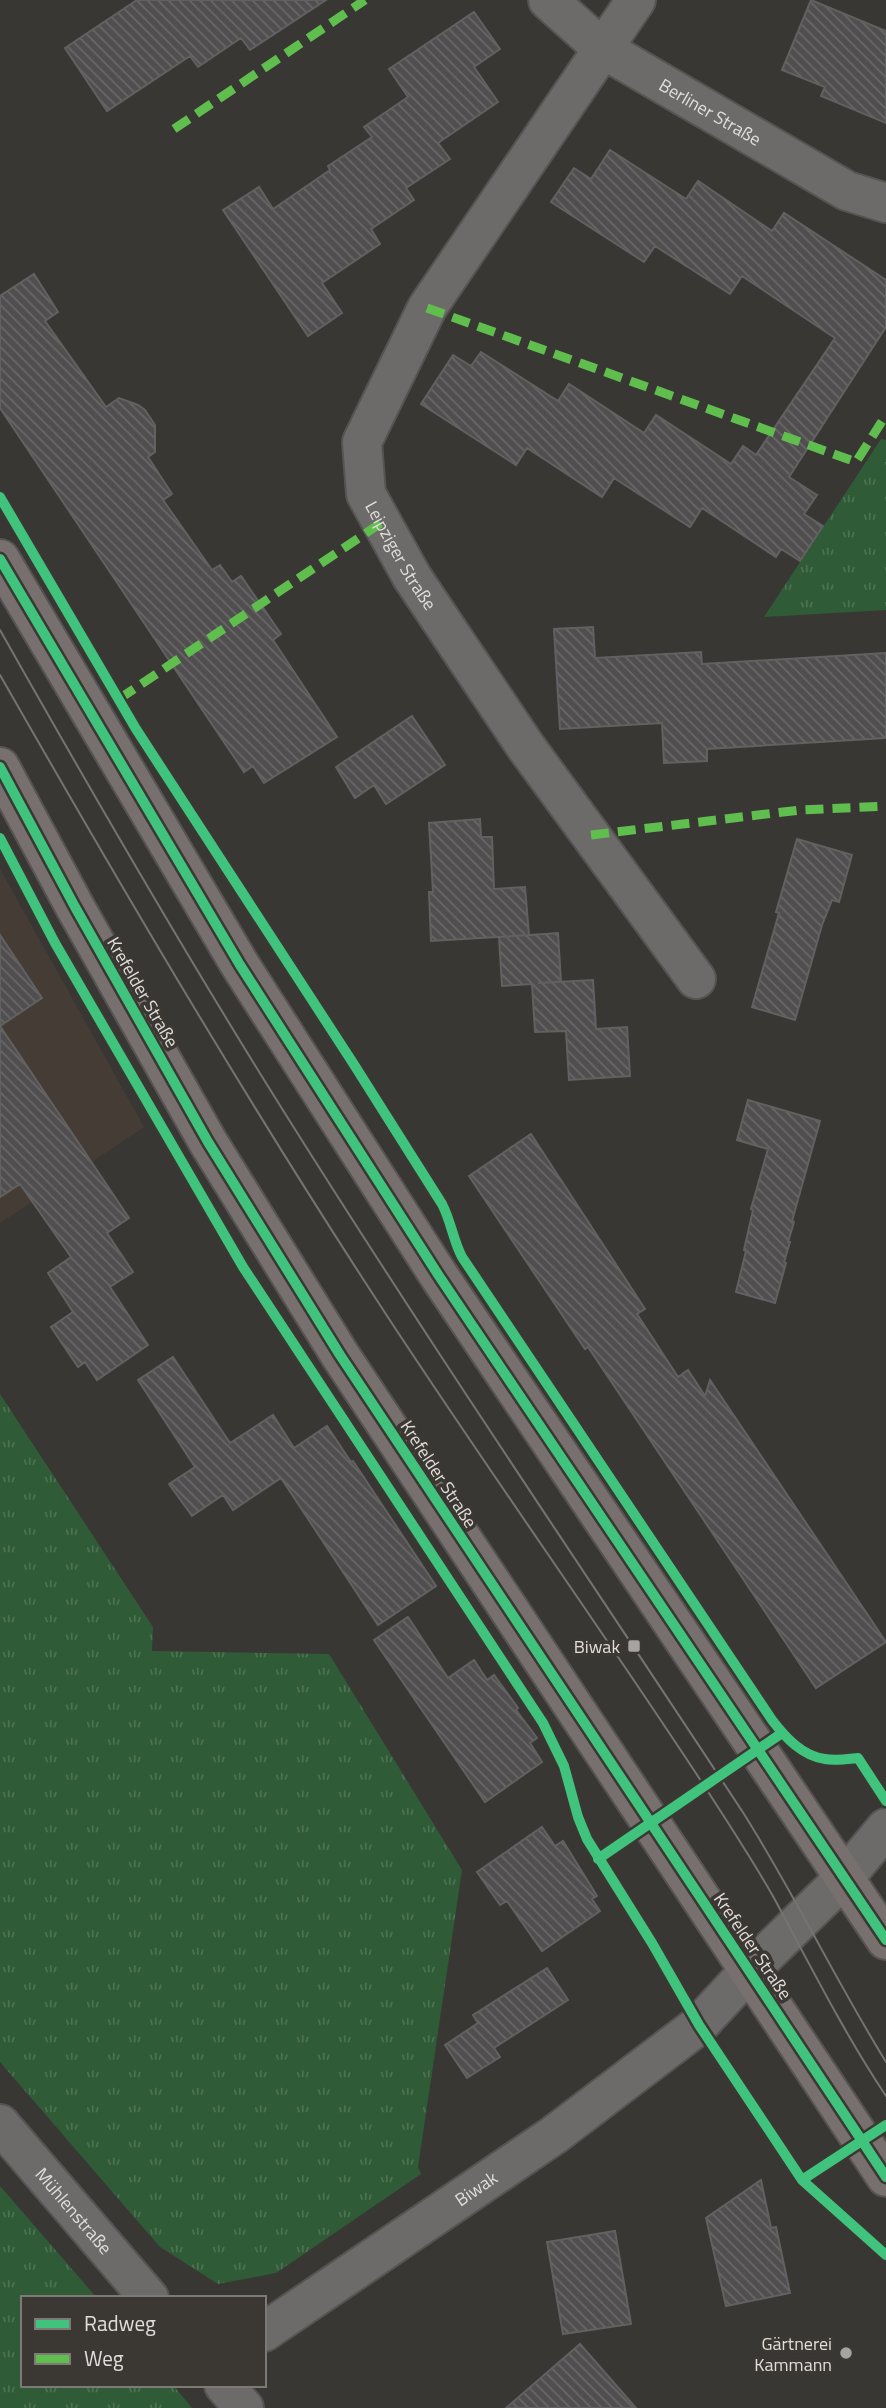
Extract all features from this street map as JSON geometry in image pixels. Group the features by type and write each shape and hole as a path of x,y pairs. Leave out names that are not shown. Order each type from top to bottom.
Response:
{"main road":[{"path":"0,559 240,965 416,1241 886,1940"},
{"name":"Krefelder Straße","path":"0,766 75,907 195,1118 318,1321 886,2177"}],"street":[{"name":"Berliner Straße","path":"548,0 603,49 847,191 886,203"},
{"name":"Leipziger Straße","path":"636,0 427,308 362,442 366,494 412,577 519,735 696,979"},
{"name":"Biwak","path":"266,2331 554,2135 699,2025 749,1971 845,1877 886,1828"},
{"name":"Mühlenstraße","path":"0,2124 147,2296"},
{"path":"226,2387 244,2408"}],"shaded area":[{"path":"0,869 144,1127 0,1223"}],"green space":[{"path":"881,439 886,440 886,610 764,617"},
{"path":"0,1394 153,1627 152,1651 329,1654 462,1870 418,2167 421,2174 276,2273 218,2284 160,2247 0,2062"},
{"path":"0,2186 95,2296 21,2296 21,2387 175,2387 192,2408 0,2408"}],"building":[{"path":"137,0 326,0 250,50 241,38 198,67 190,56 107,111 65,48"},
{"path":"811,0 886,31 886,123 821,96 825,87 782,70"},
{"path":"474,12 500,49 474,67 498,102 438,143 450,159 406,188 414,200 371,229 380,244 322,283 342,313 308,336 223,210 259,187 273,209 330,170 328,166 372,137 364,127 408,97 389,69"},
{"path":"610,150 686,199 698,181 772,231 784,213 886,280 886,327 789,477 817,495 804,514 823,526 800,561 781,549 776,557 702,508 690,527 614,478 602,497 527,448 516,465 421,404 453,355 471,366 481,352 558,401 569,384 644,433 656,415 731,464 743,446 756,455 835,338 742,276 730,294 655,246 644,262 551,202 574,168 591,179"},
{"path":"34,274 58,312 45,321 106,407 119,398 145,410 155,425 155,452 148,457 172,494 163,500 212,570 220,565 232,582 241,576 281,634 273,640 337,737 264,783 253,766 244,772 0,408 0,296"},
{"path":"593,627 595,658 701,652 702,664 886,653 886,738 707,749 707,761 664,763 662,723 560,729 554,629"},
{"path":"412,716 445,765 386,804 374,785 355,798 336,767"},
{"path":"480,819 481,837 492,837 494,889 525,887 529,935 431,941 429,892 433,892 429,823"},
{"path":"797,839 852,855 839,902 832,900 822,925 795,1020 752,1007"},
{"path":"558,933 561,982 593,980 596,1029 627,1027 630,1076 569,1080 566,1031 535,1032 532,984 502,986 499,937"},
{"path":"0,935 42,998 0,1026"},
{"path":"0,1026 129,1218 107,1233 133,1272 110,1287 148,1345 97,1380 85,1362 78,1367 51,1327 73,1312 48,1273 71,1257 20,1184 0,1197"},
{"path":"748,1100 820,1121 792,1221 794,1222 784,1262 786,1263 775,1303 736,1292 746,1251 744,1250 753,1210 751,1209 768,1149 737,1140"},
{"path":"531,1134 645,1309 637,1314 678,1377 688,1370 705,1396 710,1380 886,1642 816,1688 588,1347 585,1349 469,1176"},
{"path":"173,1357 230,1443 273,1415 294,1448 327,1426 436,1586 378,1625 281,1478 233,1510 223,1495 192,1516 169,1484 195,1467 138,1380"},
{"path":"408,1617 448,1678 474,1660 487,1680 494,1675 537,1738 530,1743 542,1762 485,1802 374,1640"},
{"path":"542,1827 555,1846 563,1841 597,1896 592,1899 600,1911 542,1951 507,1901 500,1905 477,1872"},
{"path":"547,1968 568,2000 494,2048 500,2057 467,2078 445,2045 478,2023 473,2015"},
{"path":"761,2180 771,2228 776,2227 790,2293 726,2306 706,2218"},
{"path":"615,2231 631,2324 563,2334 547,2242"},
{"path":"580,2344 636,2408 506,2408"}],"tram line":[{"path":"0,630 140,874 249,1055 398,1291 744,1814 886,2062"},
{"path":"0,675 138,913 280,1148 418,1363 730,1826 886,2096"}],"marked path":[{"path":"174,129 365,0"},
{"path":"427,308 856,462 886,415"},
{"path":"119,699 381,523"},
{"path":"591,835 800,810 886,806"}],"cycle path":[{"path":"0,497 136,729 442,1204 462,1257 772,1720 788,1739 809,1754 829,1760 858,1758 886,1801"},
{"path":"0,559 240,965 439,1276 886,1940"},
{"path":"0,767 75,907 208,1142 340,1355 886,2177"},
{"path":"0,838 55,943 243,1267 543,1723 564,1766 587,1839 699,2025 802,2180 886,2255"},
{"path":"598,1859 782,1733"},
{"path":"802,2180 886,2125"}],"place":[{"name":"Biwak","path":"634,1646"},
{"name":"Gärtnerei Kammann","path":"846,2353"}]}
